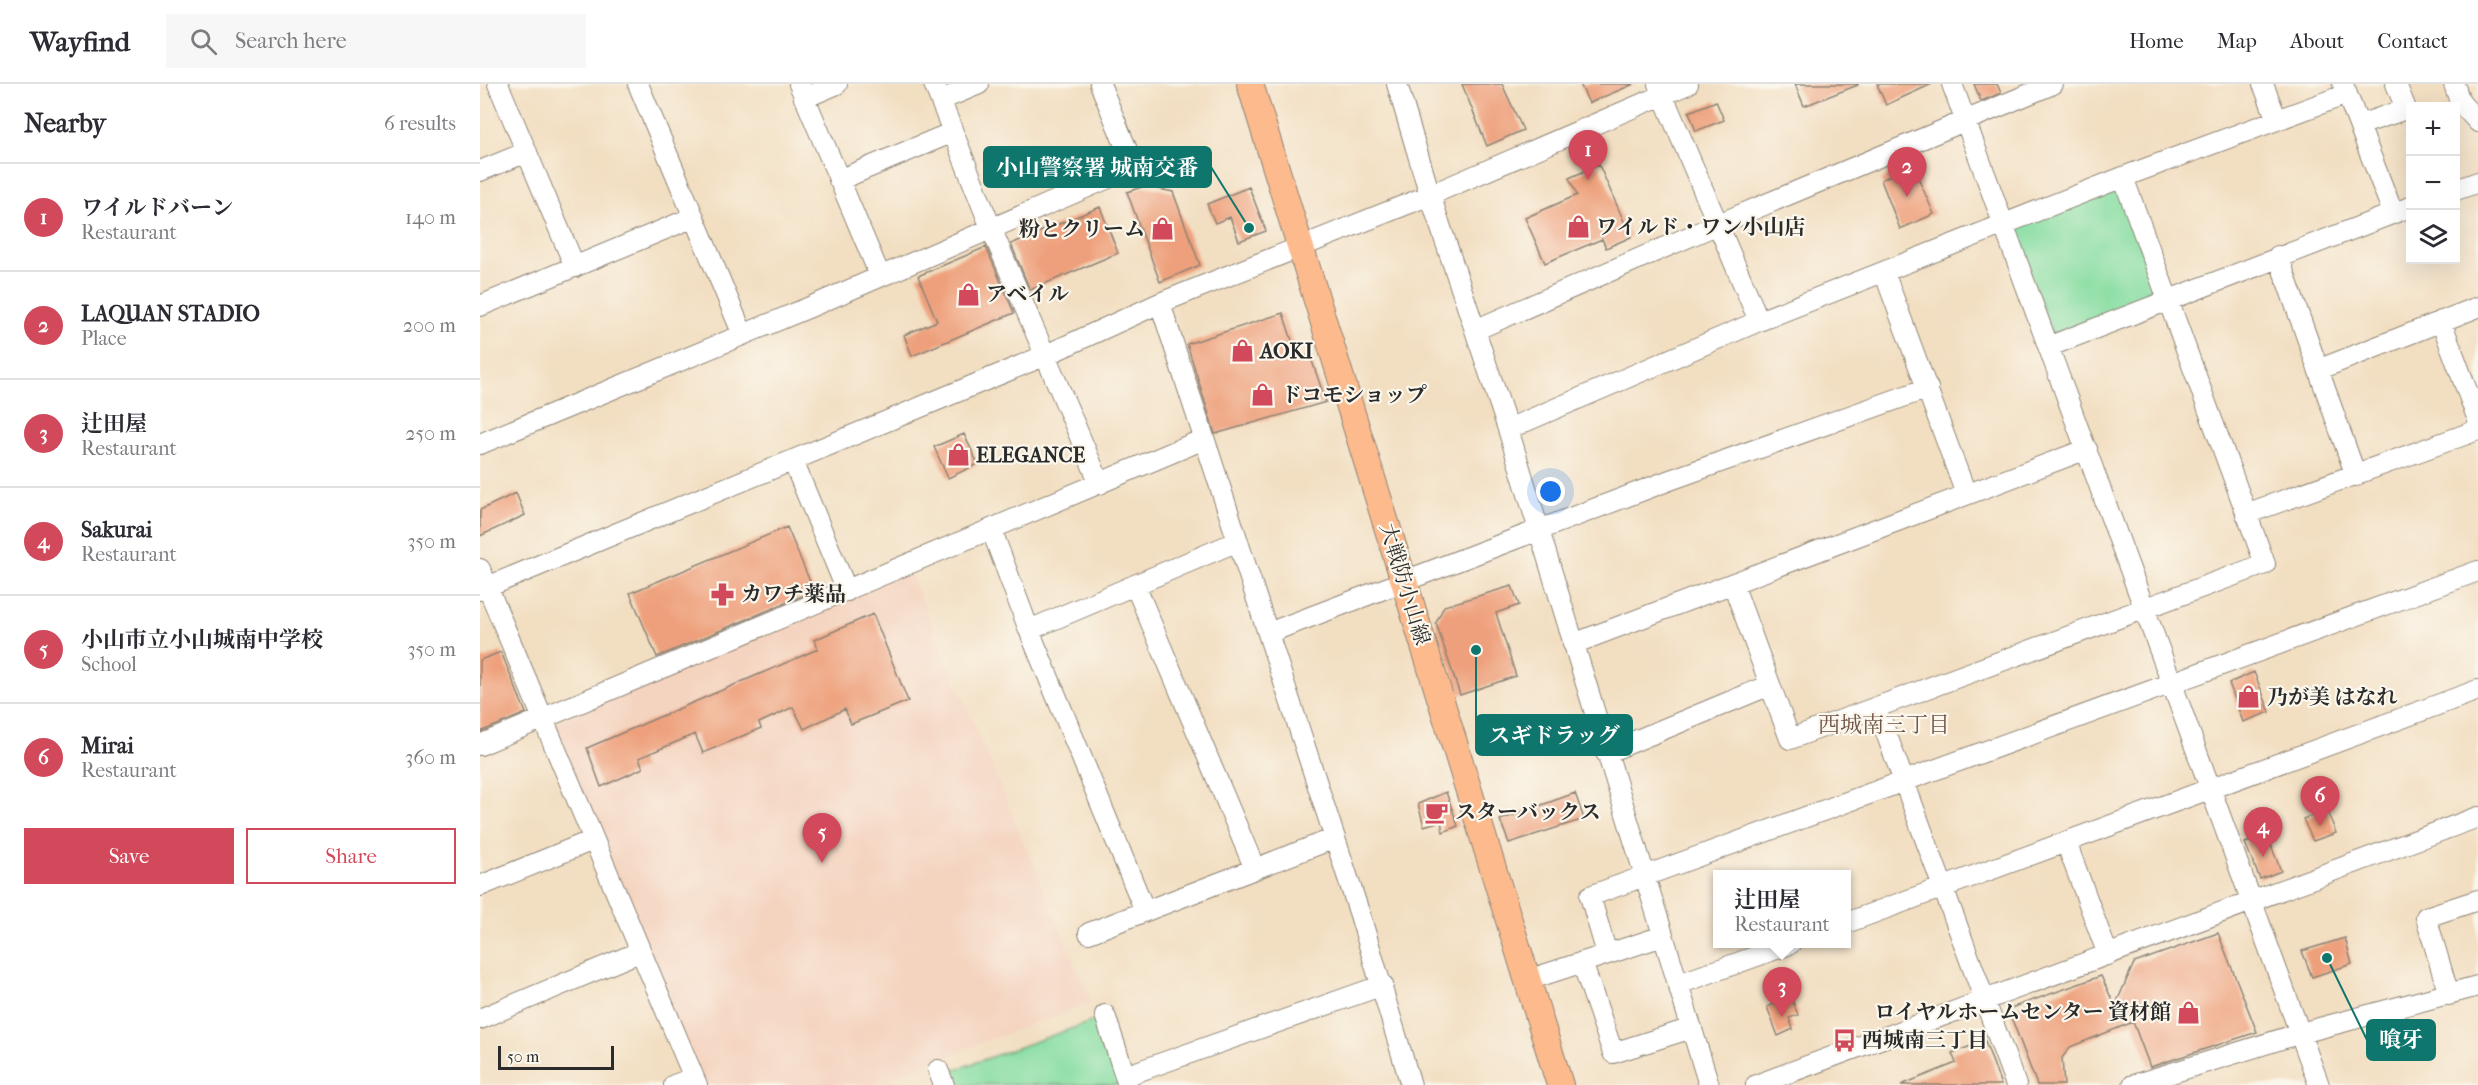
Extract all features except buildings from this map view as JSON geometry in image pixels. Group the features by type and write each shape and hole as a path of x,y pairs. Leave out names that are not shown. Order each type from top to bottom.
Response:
{"main road":[{"name":"大戦防小山線","path":"1250,84 1560,1085"}],"street":[{"path":"498,84 575,267"},
{"path":"638,84 743,335"},
{"path":"837,84 802,91 880,276"},
{"path":"979,84 937,92 991,228 1100,484"},
{"path":"480,444 743,335 1134,167 1100,84"},
{"path":"1397,84 1432,204 1508,429 1709,1085"},
{"path":"484,589 1046,355 1160,303 1301,247 1432,204 1660,89 1688,84"},
{"path":"1952,84 2174,684 2210,789 2319,1085"},
{"path":"1475,330 1716,225 2053,84"},
{"path":"2263,84 2277,120"},
{"path":"2359,125 2406,109 2396,84"},
{"path":"2454,84 2460,102 2478,122"},
{"path":"1660,89 1716,225 1759,321"},
{"path":"1508,429 1759,321 2123,177 2277,120 2345,89 2359,125 2402,210 2050,346"},
{"path":"839,180 953,132"},
{"path":"480,171 527,152"},
{"path":"1733,584 1790,739 2265,564 2123,177"},
{"path":"2460,189 2478,182"},
{"path":"480,306 694,218"},
{"path":"2278,256 2320,369 2356,476"},
{"path":"1884,272 1966,494"},
{"path":"1160,303 1383,985 1411,1085"},
{"path":"2320,369 2478,307"},
{"path":"2441,321 2478,420"},
{"path":"1268,633 1404,580 1928,388"},
{"path":"2246,513 2356,476 2478,430"},
{"path":"480,745 992,531 1204,439"},
{"path":"1573,644 2087,448"},
{"path":"793,461 847,591"},
{"path":"992,531 1029,630 1145,911"},
{"path":"1029,630 1238,541"},
{"path":"480,569 484,589 543,719 695,1081 674,1085"},
{"path":"1607,954 1590,896 1645,878 2478,572"},
{"path":"1135,585 1255,869"},
{"path":"1606,753 1770,685"},
{"path":"1851,921 2478,690"},
{"path":"1882,722 2016,1085"},
{"path":"1756,1085 2478,817"},
{"path":"1089,933 1335,838"},
{"path":"480,886 592,840"},
{"path":"2066,842 2108,955"},
{"path":"2450,995 2426,917 2478,900"},
{"path":"1528,980 1663,936"},
{"path":"1679,984 1779,948"},
{"path":"480,1018 639,952"},
{"path":"1582,962 1613,1053 1692,1028"},
{"path":"1105,1015 1126,1080 1383,985"},
{"path":"2133,1085 2301,1033 2478,986"}],"shaded area":[{"path":"910,572 1091,1002 869,1085 703,1085 553,724"}],"green space":[{"path":"2119,187 2159,295 2052,335 2012,227"},
{"path":"1099,1019 1121,1085 950,1085 946,1073"}],"place":[{"name":"ワイルドバーン","path":"1588,180"},
{"name":"LAQUAN STADIO","path":"1907,197"},
{"name":"ワイルド・ワン小山店","path":"1578,227"},
{"name":"小山警察署 城南交番","path":"1249,228"},
{"name":"粉とクリーム","path":"1163,229"},
{"name":"アベイル","path":"968,294"},
{"name":"AOKI","path":"1242,351"},
{"name":"ドコモショップ","path":"1263,395"},
{"name":"ELEGANCE","path":"958,455"},
{"name":"カワチ薬品","path":"723,594"},
{"name":"スギドラッグ","path":"1476,650"},
{"name":"乃が美 はなれ","path":"2249,697"},
{"name":"スターバックス","path":"1437,812"},
{"name":"Mirai","path":"2320,826"},
{"name":"Sakurai","path":"2263,857"},
{"name":"小山市立小山城南中学校","path":"822,863"},
{"name":"喰牙","path":"2327,958"},
{"name":"ロイヤルホームセンター 資材館","path":"2189,1012"},
{"name":"辻田屋","path":"1782,1017"},
{"name":"西城南三丁目","path":"1844,1040"}],"district":[{"name":"西城南三丁目","path":"1884,725"}]}
